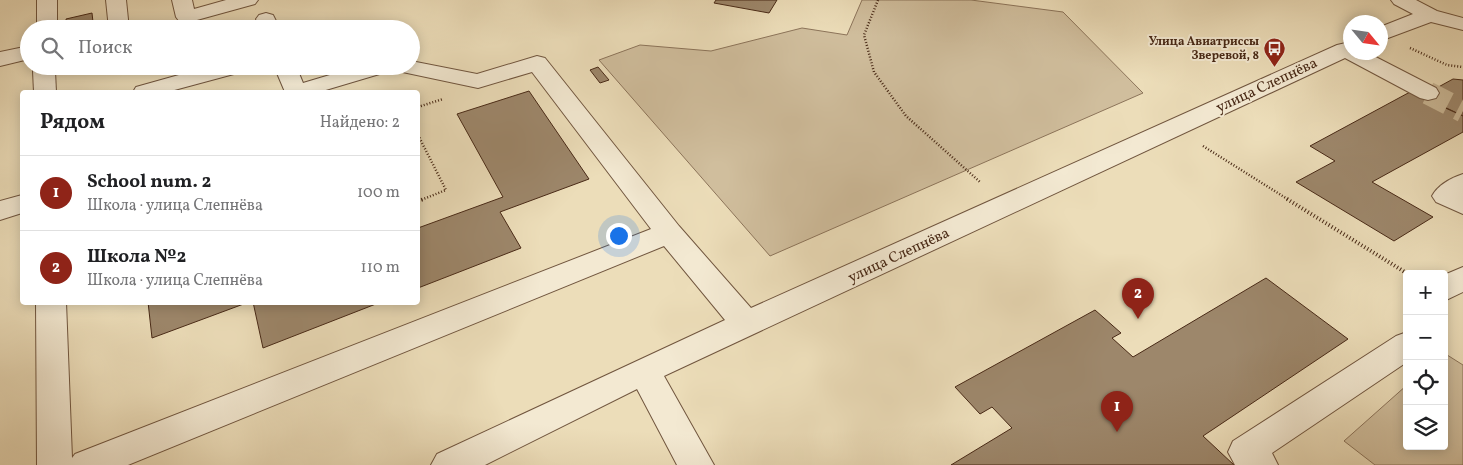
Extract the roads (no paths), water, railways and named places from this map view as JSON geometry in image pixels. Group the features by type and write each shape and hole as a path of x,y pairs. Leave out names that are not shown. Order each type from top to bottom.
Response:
{"street":[{"path":"47,0 47,20"},
{"path":"116,0 118,20"},
{"path":"182,0 186,17 248,0"},
{"path":"1401,0 1430,15 1463,24"},
{"path":"1388,32 1430,15"},
{"name":"улица Слепнёва","path":"449,465 644,371 1343,51"},
{"path":"0,59 20,54"},
{"path":"1368,60 1428,93"},
{"path":"420,70 478,81 537,63 669,233 747,325"},
{"path":"151,90 205,75"},
{"path":"289,75 295,90"},
{"path":"303,90 354,75"},
{"path":"1463,184 1445,196 1463,205"},
{"path":"0,211 20,205"},
{"path":"87,465 669,233"},
{"path":"1448,287 1463,278"},
{"path":"50,305 55,465"},
{"path":"1260,465 1245,452 1403,348"},
{"path":"644,371 696,465"}],"tunnel":[{"path":"1428,93 1463,111"}],"place":[{"name":"Улица Авиатриссы Зверевой, 8","path":"1275,68"},
{"name":"Школа №2","path":"1138,319"},
{"name":"School num. 2","path":"1117,432"}]}
